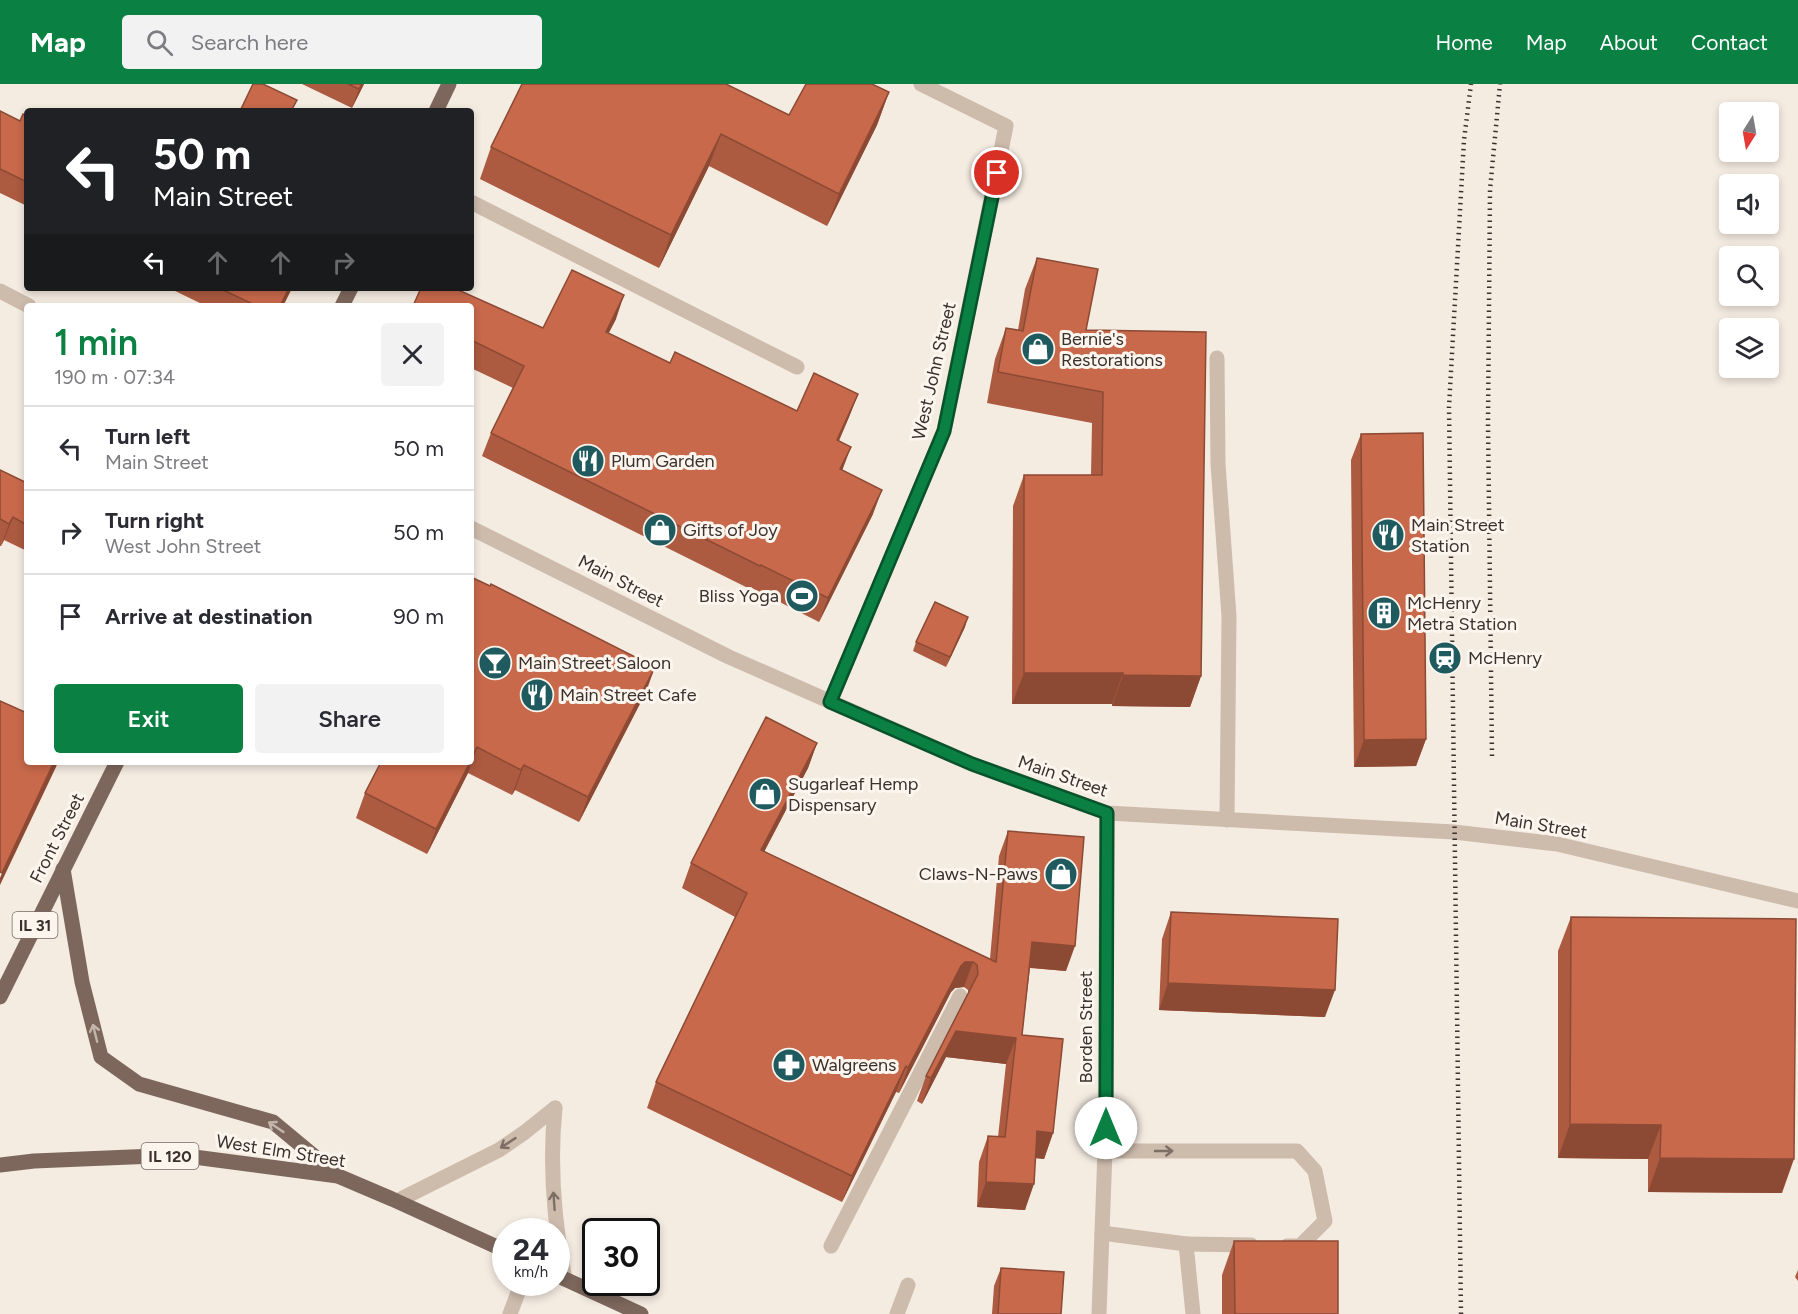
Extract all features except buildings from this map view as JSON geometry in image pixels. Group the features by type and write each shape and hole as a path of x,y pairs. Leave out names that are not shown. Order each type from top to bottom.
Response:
{"main road":[{"path":"437,108 449,84"},
{"name":"Front Street","path":"0,997 3,980 115,765"},
{"path":"63,869 82,982 101,1057 138,1084 273,1122 338,1176"},
{"name":"West Elm Street","path":"0,1165 34,1161 179,1155 338,1176 492,1245"},
{"path":"570,1282 619,1310 641,1314"}],"street":[{"name":"West John Street","path":"830,702 944,431 1006,126 921,84"},
{"path":"474,204 798,367"},
{"path":"0,291 24,303"},
{"path":"1217,358 1218,464 1229,616 1227,819"},
{"name":"Main Street","path":"474,530 729,657 972,764 1107,813 1454,832 1557,844 1798,901"},
{"name":"Borden Street","path":"1099,1314 1106,1151 1107,813"},
{"path":"831,1246 960,996"},
{"path":"397,1201 499,1150 555,1108 552,1175 556,1218"},
{"path":"1102,1233 1186,1244 1300,1246 1325,1221 1315,1171 1297,1152 1106,1151"},
{"path":"1186,1244 1193,1314"},
{"path":"897,1314 908,1285"},
{"path":"510,1314 517,1296"}],"railway":[{"path":"1461,1314 1449,407 1464,140 1471,84"},
{"path":"1492,756 1488,423 1490,190 1500,84"}],"place":[{"name":"Bernie's Restorations","path":"1038,349"},
{"name":"Plum Garden","path":"588,461"},
{"name":"Gifts of Joy","path":"660,530"},
{"name":"Main Street Station","path":"1388,535"},
{"name":"Bliss Yoga","path":"802,596"},
{"name":"McHenry Metra Station","path":"1384,613"},
{"name":"McHenry","path":"1445,658"},
{"name":"Main Street Saloon","path":"495,663"},
{"name":"Main Street Cafe","path":"537,695"},
{"name":"Sugarleaf Hemp Dispensary","path":"765,794"},
{"name":"Claws-N-Paws","path":"1061,874"},
{"name":"Walgreens","path":"789,1065"}],"route":[{"path":"997,173 944,431 830,702 972,764 1107,813 1106,1128"}]}
